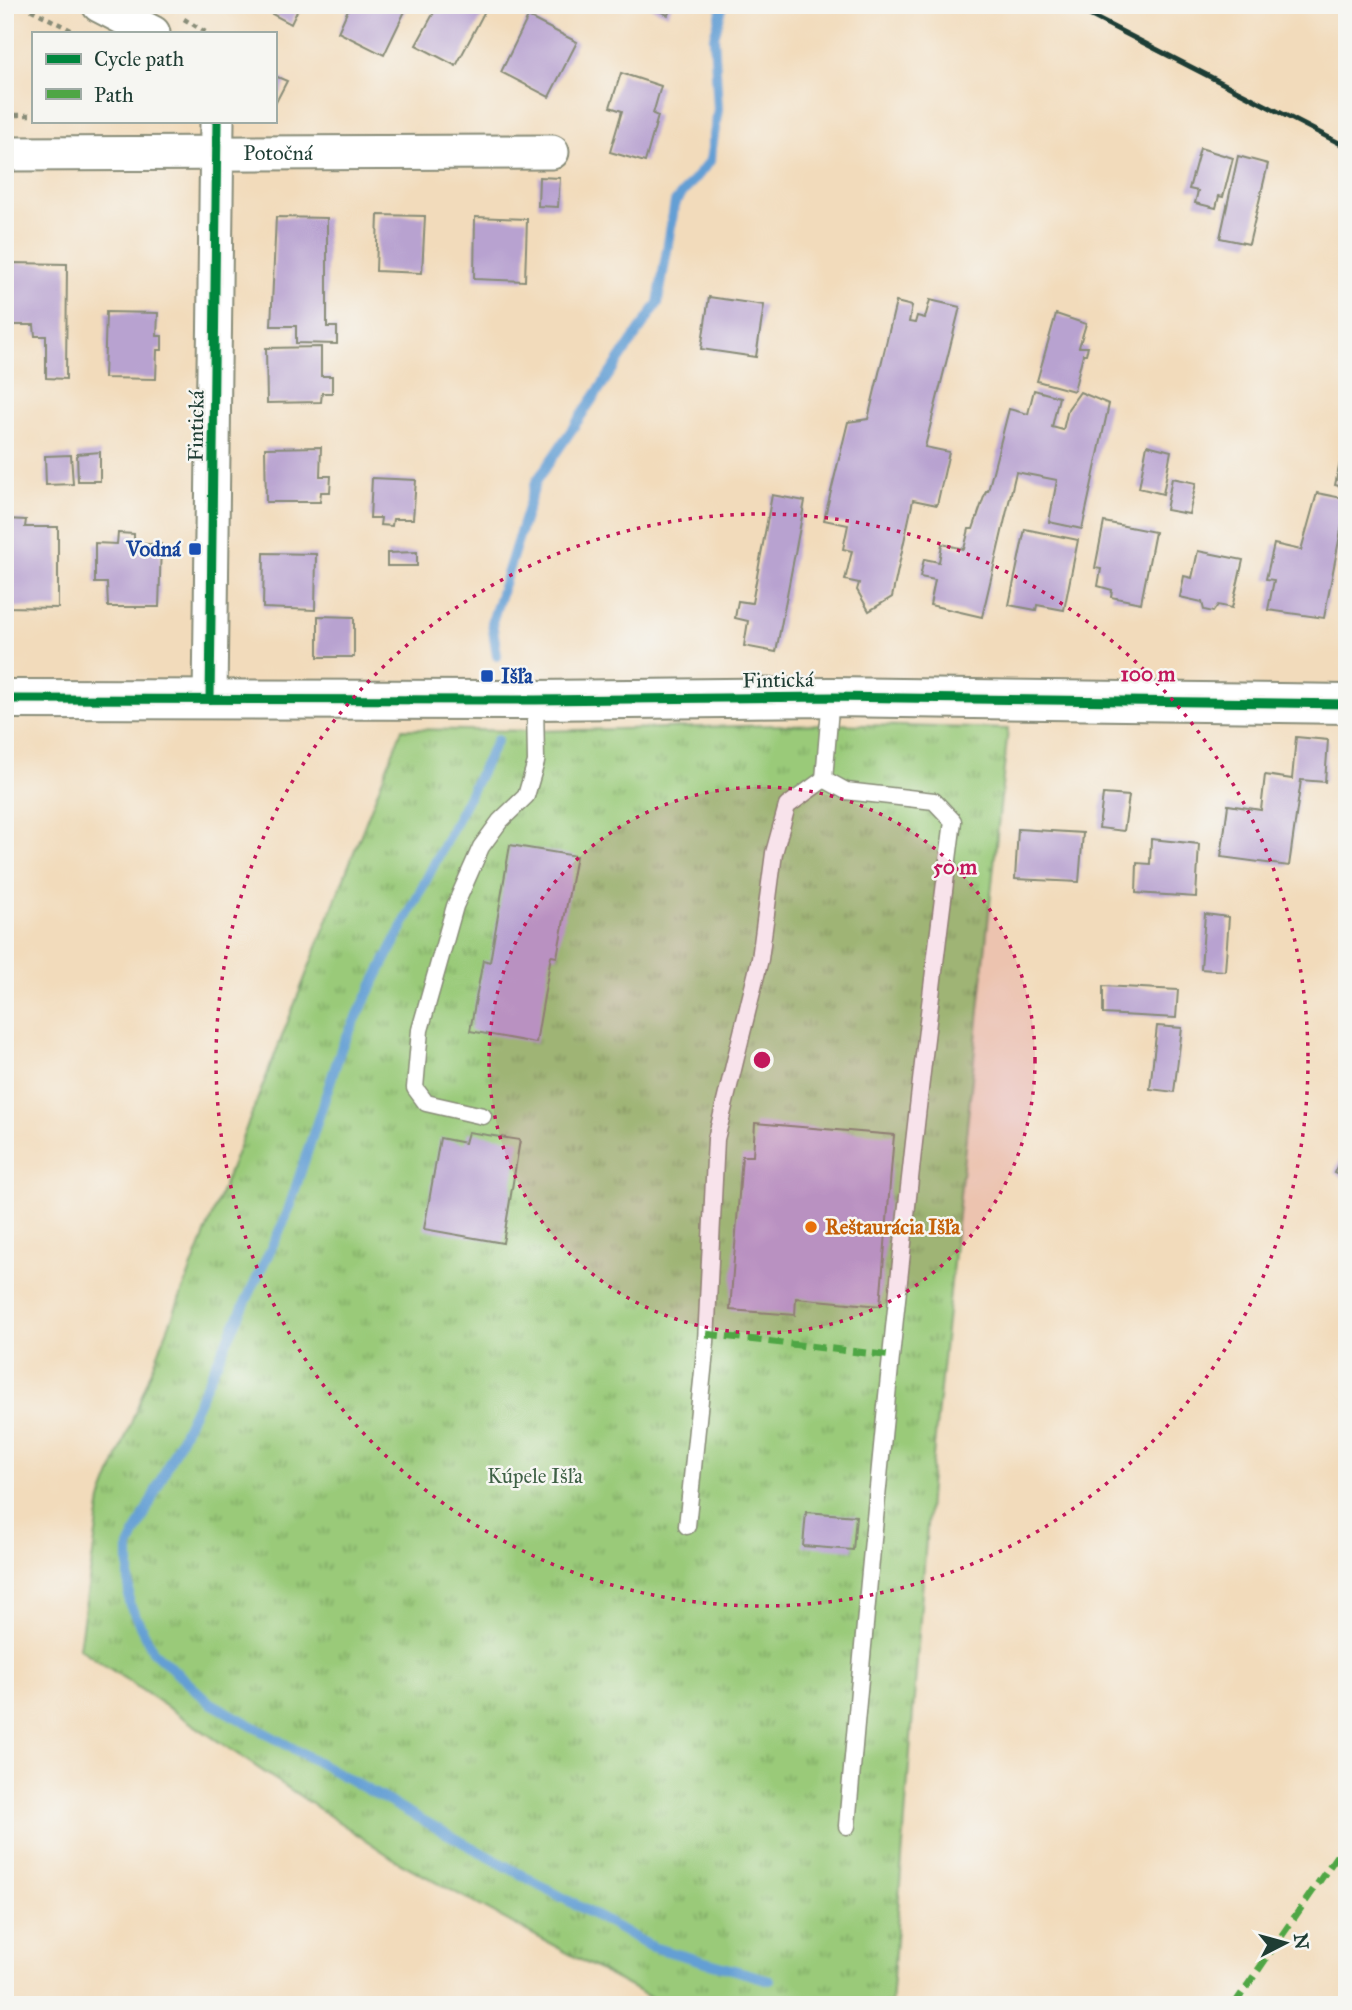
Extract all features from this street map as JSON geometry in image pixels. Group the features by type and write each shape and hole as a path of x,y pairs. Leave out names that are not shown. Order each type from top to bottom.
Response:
{"street":[{"path":"99,5 151,32"},
{"path":"216,153 217,122"},
{"name":"Potočná","path":"5,154 552,152"},
{"name":"Fintická","path":"210,699 216,153"},
{"name":"Fintická","path":"5,699 535,700 831,697 1347,704"}],"lane":[{"path":"687,1526 706,1342 716,1139 760,959 774,853 788,806 824,779 831,697"},
{"path":"483,1116 426,1103 415,1088 420,1030 455,906 481,847 500,821 526,796 536,762 535,700"},
{"path":"824,779 846,790 934,800 953,821 929,1004 893,1342 847,1826"}],"path":[{"path":"22,5 74,32"},
{"path":"5,115 32,115"}],"green space":[{"name":"Kúpele Išľa","path":"830,724 1008,729 930,1486 891,2005 664,2005 397,1861 79,1648 101,1500 402,729 535,731"}],"building":[{"path":"255,5 300,5 291,24"},
{"path":"350,5 408,5 384,55 338,32"},
{"path":"438,5 488,5 456,66 416,45"},
{"path":"645,5 672,5 668,15"},
{"path":"528,17 577,42 549,97 501,72"},
{"path":"621,73 661,86 653,114 658,116 645,162 610,152 622,111 610,107"},
{"path":"276,76 287,81 276,102"},
{"path":"1200,148 1233,158 1223,197 1219,196 1216,208 1195,203 1198,191 1189,189"},
{"path":"1238,156 1268,164 1249,244 1220,238"},
{"path":"539,177 560,178 558,207 538,206"},
{"path":"378,215 425,216 422,273 376,271"},
{"path":"276,217 327,218 327,327 337,327 337,344 296,343 296,326 271,326"},
{"path":"475,217 527,219 525,281 474,279"},
{"path":"12,263 67,264 66,379 46,378 46,336 35,336 34,325 11,325"},
{"path":"709,297 764,305 756,357 701,349"},
{"path":"930,300 960,307 925,447 949,452 937,505 913,500 892,597 869,611 857,590 859,583 845,580 852,551 843,549 848,525 824,520 848,422 868,419 896,302 912,306 909,322 915,323 917,316 925,318"},
{"path":"106,312 158,313 157,336 162,336 162,350 157,350 156,379 104,378"},
{"path":"1056,314 1086,324 1079,347 1088,347 1086,354 1083,354 1074,391 1037,381"},
{"path":"321,347 321,376 332,376 332,393 322,393 321,402 267,403 266,348"},
{"path":"1034,390 1059,397 1052,427 1063,430 1068,409 1080,392 1109,404 1082,529 1049,522 1057,480 1016,472 982,617 930,605 935,580 920,577 924,559 939,562 942,544 964,549 969,529 973,529 988,491 1009,409 1028,414"},
{"path":"1147,445 1171,451 1163,494 1139,488"},
{"path":"321,447 320,476 331,476 330,492 321,492 320,502 266,502 265,448"},
{"path":"100,452 100,481 78,481 77,454"},
{"path":"71,455 73,484 46,485 45,456"},
{"path":"1341,458 1347,459 1347,488 1335,485"},
{"path":"372,478 416,480 413,519 393,519 392,526 380,525 381,518 370,518"},
{"path":"1172,478 1196,483 1189,514 1166,510"},
{"path":"1317,493 1347,499 1324,618 1268,610 1274,580 1266,579 1274,544 1301,550"},
{"path":"772,495 805,501 776,652 744,646 748,621 735,618 738,601 752,603"},
{"path":"5,519 26,520 25,527 58,527 58,608 5,607"},
{"path":"1104,522 1155,532 1141,603 1111,597 1112,590 1098,586 1101,569 1095,568"},
{"path":"1025,529 1078,540 1064,610 1037,605 1036,610 1009,605"},
{"path":"118,533 134,534 134,544 161,544 159,607 108,607 107,583 95,583 95,543 117,544"},
{"path":"1198,551 1243,560 1232,608 1218,605 1213,612 1204,610 1202,602 1180,597 1184,576 1192,578"},
{"path":"417,552 417,566 387,566 387,553"},
{"path":"264,553 316,554 315,610 263,608"},
{"path":"318,616 354,617 354,657 318,657"},
{"path":"1296,737 1328,740 1325,782 1301,780 1289,866 1221,857 1228,805 1261,810 1265,775 1292,779"},
{"path":"1103,794 1129,796 1124,831 1099,828"},
{"path":"1018,829 1083,833 1079,882 1015,879"},
{"path":"1151,839 1199,844 1196,897 1136,893 1137,863 1150,864"},
{"path":"510,845 576,856 557,957 551,956 536,1043 470,1031 483,960 490,962"},
{"path":"1205,914 1229,917 1225,971 1201,969"},
{"path":"1347,947 1347,963 1341,961"},
{"path":"1103,986 1178,990 1176,1018 1103,1014"},
{"path":"1157,1026 1182,1028 1174,1092 1150,1089"},
{"name":"Reštaurácia Išľa","path":"755,1123 894,1135 880,1306 796,1298 795,1315 730,1310 742,1156 753,1156"},
{"path":"468,1132 520,1140 503,1243 424,1229 440,1138 465,1143"},
{"path":"1347,1144 1347,1179 1334,1173"},
{"path":"806,1512 856,1516 853,1550 803,1546"}],"waterway":[{"path":"497,656 492,622 536,482 658,303 675,202 710,161 718,109 714,37 723,5"},
{"path":"497,740 342,1046 286,1217 129,1547 129,1603 153,1651 209,1702 652,1947 770,1980"}],"railway":[{"path":"1070,5 1347,147"}],"marked path":[{"path":"706,1334 892,1356"},
{"path":"1234,2005 1347,1841"}],"cycle path":[{"path":"210,699 217,122"},
{"path":"5,699 535,700 831,697 1347,704"}],"place":[{"name":"Vodná","path":"195,549"},
{"name":"Išľa","path":"487,676"},
{"name":"Reštaurácia Išľa","path":"811,1227"}]}
